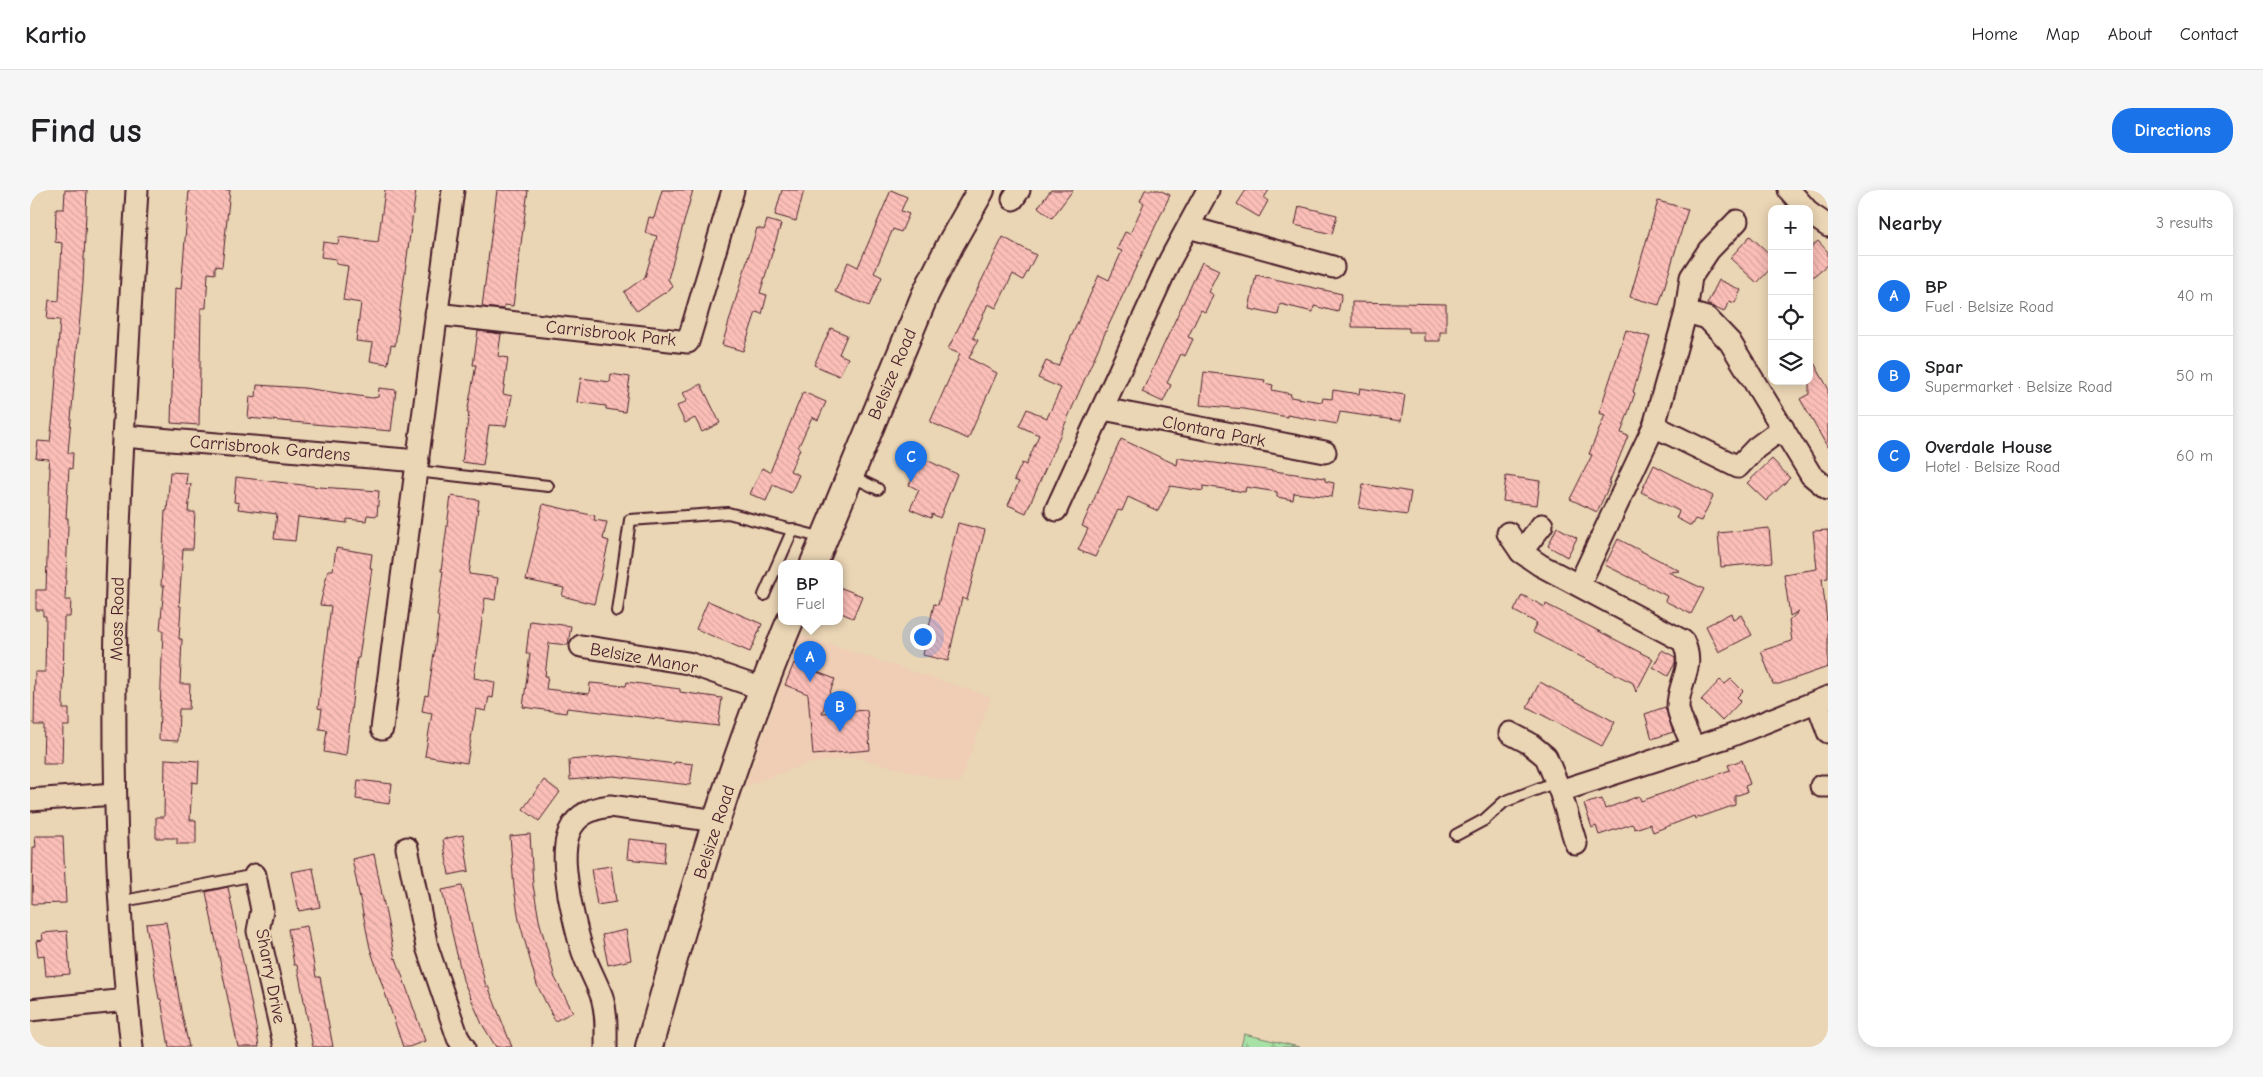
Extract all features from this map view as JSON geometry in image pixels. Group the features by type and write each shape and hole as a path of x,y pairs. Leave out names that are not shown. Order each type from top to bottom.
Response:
{"street":[{"name":"Moss Road","path":"132,1047 126,1000 119,902 115,794 118,530 137,190"},
{"path":"382,730 453,190"},
{"name":"Carrisbrook Park","path":"436,314 688,342 733,190"},
{"name":"Belsize Road","path":"815,560 925,295 951,243 982,190"},
{"path":"1056,510 1188,227 1208,190"},
{"path":"1789,190 1802,205"},
{"path":"1813,216 1828,226"},
{"path":"1579,585 1654,426 1686,312 1692,277 1728,223"},
{"path":"1188,227 1334,267"},
{"path":"1686,312 1707,318 1730,342 1811,475 1828,489"},
{"name":"Clontara Park","path":"1103,409 1325,452"},
{"path":"1654,426 1738,467 1756,448 1783,428"},
{"name":"Carrisbrook Gardens","path":"122,436 417,466"},
{"path":"1521,552 1542,525"},
{"path":"1508,533 1521,552 1540,565 1683,641 1687,649 1688,669 1678,708 1694,748"},
{"name":"Belsize Road","path":"649,1047 717,821 763,689 788,625"},
{"name":"Belsize Manor","path":"581,646 688,663 763,689"},
{"path":"1558,786 1694,748 1823,700 1828,732"},
{"path":"1510,733 1529,743 1546,757 1558,786 1576,844"},
{"path":"30,800 115,794"},
{"path":"606,1047 606,1013 601,995 581,946 573,917 564,864 564,850 569,832 581,817 592,808 610,806 717,821"},
{"path":"407,848 427,947 458,1038 464,1047"},
{"name":"Sharry Drive","path":"254,875 262,910 258,931 285,1047"},
{"path":"30,1010 126,1000"}],"lane":[{"path":"417,466 548,486"},
{"path":"850,476 878,489"},
{"path":"618,611 630,520 728,512 824,538"},
{"path":"779,560 793,529"},
{"path":"764,595 778,563"},
{"path":"1456,835 1484,820 1504,802 1558,786"},
{"path":"119,902 254,875"}],"shaded area":[{"path":"800,635 991,697 959,784 854,757 806,764 745,786"}],"green space":[{"path":"1244,1034 1299,1047 1241,1047"}],"building":[{"path":"65,190 87,190 83,283 68,453 73,453 72,469 69,468 66,518 68,518 68,528 65,600 71,600 70,617 64,617 63,709 69,709 69,726 63,726 62,764 43,764 44,725 34,725 35,672 45,672 46,616 43,616 43,610 36,610 36,590 46,590 50,467 48,467 49,459 36,458 38,441 50,442 54,406 60,320 47,319 49,300 59,301 62,243 55,242 56,209 64,209"},
{"path":"189,190 230,190 222,267 215,266 215,274 208,273 206,308 201,308 199,425 171,423 175,288 181,289"},
{"path":"385,190 416,190 395,346 391,345 388,364 370,361 373,343 356,341 361,303 343,300 348,266 336,264 336,259 321,257 323,242 338,244 339,237 378,242"},
{"path":"497,190 528,190 513,306 504,305 504,309 482,307"},
{"path":"662,190 693,190 668,279 673,287 637,311 624,292 645,277 657,236 645,233 649,217 654,218"},
{"path":"782,190 804,190 796,221 775,215"},
{"path":"891,190 907,197 901,211 909,214 901,232 893,229 874,273 882,277 869,306 835,292 848,262 858,267"},
{"path":"1051,190 1073,190 1052,218 1038,207"},
{"path":"1145,190 1159,190 1170,195 1105,333 1026,513 1008,505 1019,482 1014,480 1022,463 1026,465 1039,435 1019,426 1027,409 1047,418 1061,388 1038,378 1046,361 1058,366 1099,275 1109,280 1122,251 1117,249 1125,232 1130,234 1144,203 1140,201"},
{"path":"1246,190 1269,190 1264,198 1268,201 1259,217 1237,204"},
{"path":"1658,201 1688,209 1659,305 1630,297"},
{"path":"1299,206 1337,215 1332,234 1295,225"},
{"path":"767,220 781,224 760,293 767,295 762,314 756,312 743,351 722,345 757,228 764,230"},
{"path":"1750,236 1768,252 1768,271 1757,283 1730,258"},
{"path":"1003,237 1036,255 1023,280 1013,274 996,308 988,304 973,338 978,340 969,358 997,373 968,439 930,422 960,354 948,349"},
{"path":"1818,241 1828,252 1828,264 1813,277 1813,250 1813,245"},
{"path":"1202,262 1219,270 1208,292 1213,295 1205,312 1201,310 1188,337 1193,339 1185,356 1181,354 1167,383 1171,385 1163,402 1142,392"},
{"path":"1256,275 1342,294 1338,312 1314,306 1313,312 1280,304 1278,315 1249,309"},
{"path":"1719,280 1741,290 1735,303 1729,301 1724,312 1707,304"},
{"path":"1352,302 1446,304 1446,332 1440,332 1440,341 1424,341 1424,332 1409,332 1409,328 1352,327"},
{"path":"831,328 847,335 839,354 848,358 839,376 814,365"},
{"path":"1626,330 1650,337 1633,392 1635,393 1621,433 1628,436 1597,512 1570,499 1592,455 1589,454 1605,415 1599,413"},
{"path":"478,331 501,334 498,356 508,358 503,394 512,396 506,426 489,425 483,465 462,462 469,413 467,413 476,365 473,365"},
{"path":"1813,361 1828,388 1828,448 1800,399 1809,394 1809,385 1813,385"},
{"path":"1204,372 1265,380 1264,383 1273,385 1272,390 1291,394 1290,397 1322,402 1323,398 1332,399 1333,390 1359,394 1360,388 1405,395 1401,421 1340,412 1337,424 1244,409 1200,405"},
{"path":"611,374 630,377 625,412 606,409 606,406 577,402 581,378 610,382"},
{"path":"701,384 720,423 702,432 695,418 685,423 677,406 687,401 683,393"},
{"path":"257,385 304,388 372,398 378,397 379,388 396,390 391,431 248,418 250,396 256,397"},
{"path":"803,392 826,402 818,420 812,417 798,448 800,449 790,471 799,475 791,493 773,485 766,501 750,494 762,468 770,472"},
{"path":"1121,439 1177,465 1178,458 1325,478 1325,481 1334,483 1332,497 1294,493 1293,500 1277,497 1277,492 1246,487 1245,492 1203,486 1203,491 1170,486 1158,511 1128,497 1122,511 1118,510 1095,557 1078,550 1088,529 1082,526"},
{"path":"922,458 957,474 940,518 932,514 931,518 910,509 919,490 909,485"},
{"path":"1772,459 1790,478 1766,501 1747,483"},
{"path":"1654,465 1713,496 1701,521 1695,519 1691,526 1676,518 1679,511 1641,492"},
{"path":"170,472 187,473 186,484 191,484 188,512 195,512 193,549 183,549 179,606 181,606 179,639 182,639 180,684 190,684 189,709 179,709 178,741 159,740 163,630 160,630 164,586 161,586 165,511 167,511"},
{"path":"1506,476 1540,481 1537,505 1503,501"},
{"path":"236,477 319,487 379,491 377,516 367,515 366,521 347,519 347,523 298,517 295,541 274,539 277,514 238,509 239,503 234,502"},
{"path":"1363,484 1411,492 1407,515 1359,508"},
{"path":"451,496 479,500 469,574 498,578 495,600 485,598 474,678 495,682 493,698 489,697 486,711 476,709 467,763 425,756 432,713 422,711 425,695 428,696 439,617 437,616 443,571 441,571"},
{"path":"543,504 595,516 594,520 607,522 603,539 609,541 594,604 562,596 564,588 526,580"},
{"path":"958,523 985,530 967,600 962,598 948,661 923,655 934,604 938,605"},
{"path":"1557,527 1577,538 1567,557 1548,546"},
{"path":"1769,528 1772,562 1721,567 1718,533"},
{"path":"1828,530 1828,578 1822,579 1828,630 1828,667 1779,684 1773,684 1761,651 1792,641 1789,621 1799,611 1790,616 1784,574 1817,569 1813,531"},
{"path":"1618,539 1680,571 1668,572 1704,589 1691,614 1665,601 1667,596 1605,565"},
{"path":"336,548 372,554 370,568 372,568 359,658 357,658 346,756 324,752 327,730 319,729 322,709 318,708 331,606 320,605 328,570 333,570"},
{"path":"843,589 862,596 853,618 843,614"},
{"path":"1522,595 1545,607 1546,604 1653,659 1636,692 1633,683 1532,632 1537,623 1514,611"},
{"path":"708,601 762,624 750,652 696,629"},
{"path":"1731,613 1733,619 1741,615 1752,635 1719,652 1706,626"},
{"path":"530,621 571,626 568,645 549,643 545,676 548,676 546,689 589,694 590,683 626,686 627,682 680,689 680,692 722,698 718,726 567,708 566,713 523,707 530,654 526,654"},
{"path":"1662,650 1675,657 1675,663 1668,676 1653,667"},
{"path":"794,663 835,679 822,713 867,710 870,750 813,755 808,694 785,685"},
{"path":"1731,679 1743,691 1737,697 1741,701 1722,721 1701,700 1720,680 1725,684"},
{"path":"1540,682 1615,722 1602,746 1527,707"},
{"path":"1665,707 1673,732 1652,739 1645,714"},
{"path":"616,756 674,764 675,762 693,764 690,785 613,776 570,780 569,760"},
{"path":"165,759 199,761 198,783 192,782 190,820 196,820 196,844 177,844 177,838 156,838 156,817 164,817"},
{"path":"1742,760 1750,784 1745,786 1747,792 1735,796 1735,805 1695,819 1694,816 1653,832 1650,824 1635,829 1632,824 1599,835 1596,826 1592,828 1584,804 1602,799 1605,809 1639,796 1641,801 1730,770 1728,765"},
{"path":"358,780 392,784 389,804 356,799"},
{"path":"544,780 560,792 539,821 523,809"},
{"path":"530,834 533,885 539,920 555,978 573,1012 555,1021 537,985 519,920 514,888 510,836"},
{"path":"463,835 469,871 449,875 443,839"},
{"path":"35,836 63,836 66,903 32,904 33,847 36,847"},
{"path":"629,839 666,843 664,863 627,859"},
{"path":"374,854 395,959 425,1041 409,1047 403,1047 370,948 352,859"},
{"path":"611,866 616,902 597,905 591,869"},
{"path":"313,868 320,907 299,911 291,872"},
{"path":"462,886 486,987 488,986 512,1047 496,1047 482,1024 463,980 442,890"},
{"path":"228,887 259,1047 238,1047 206,892"},
{"path":"166,922 189,1047 169,1047 161,999 159,999 146,924"},
{"path":"307,926 316,977 320,977 333,1047 313,1047 297,965 294,965 288,929"},
{"path":"626,930 631,960 608,965 602,935"},
{"path":"67,931 70,974 46,976 44,955 38,956 36,941 43,940 42,933"}],"place":[{"name":"Overdale House","path":"911,482"},
{"name":"BP","path":"810,682"},
{"name":"Spar","path":"840,732"}]}
